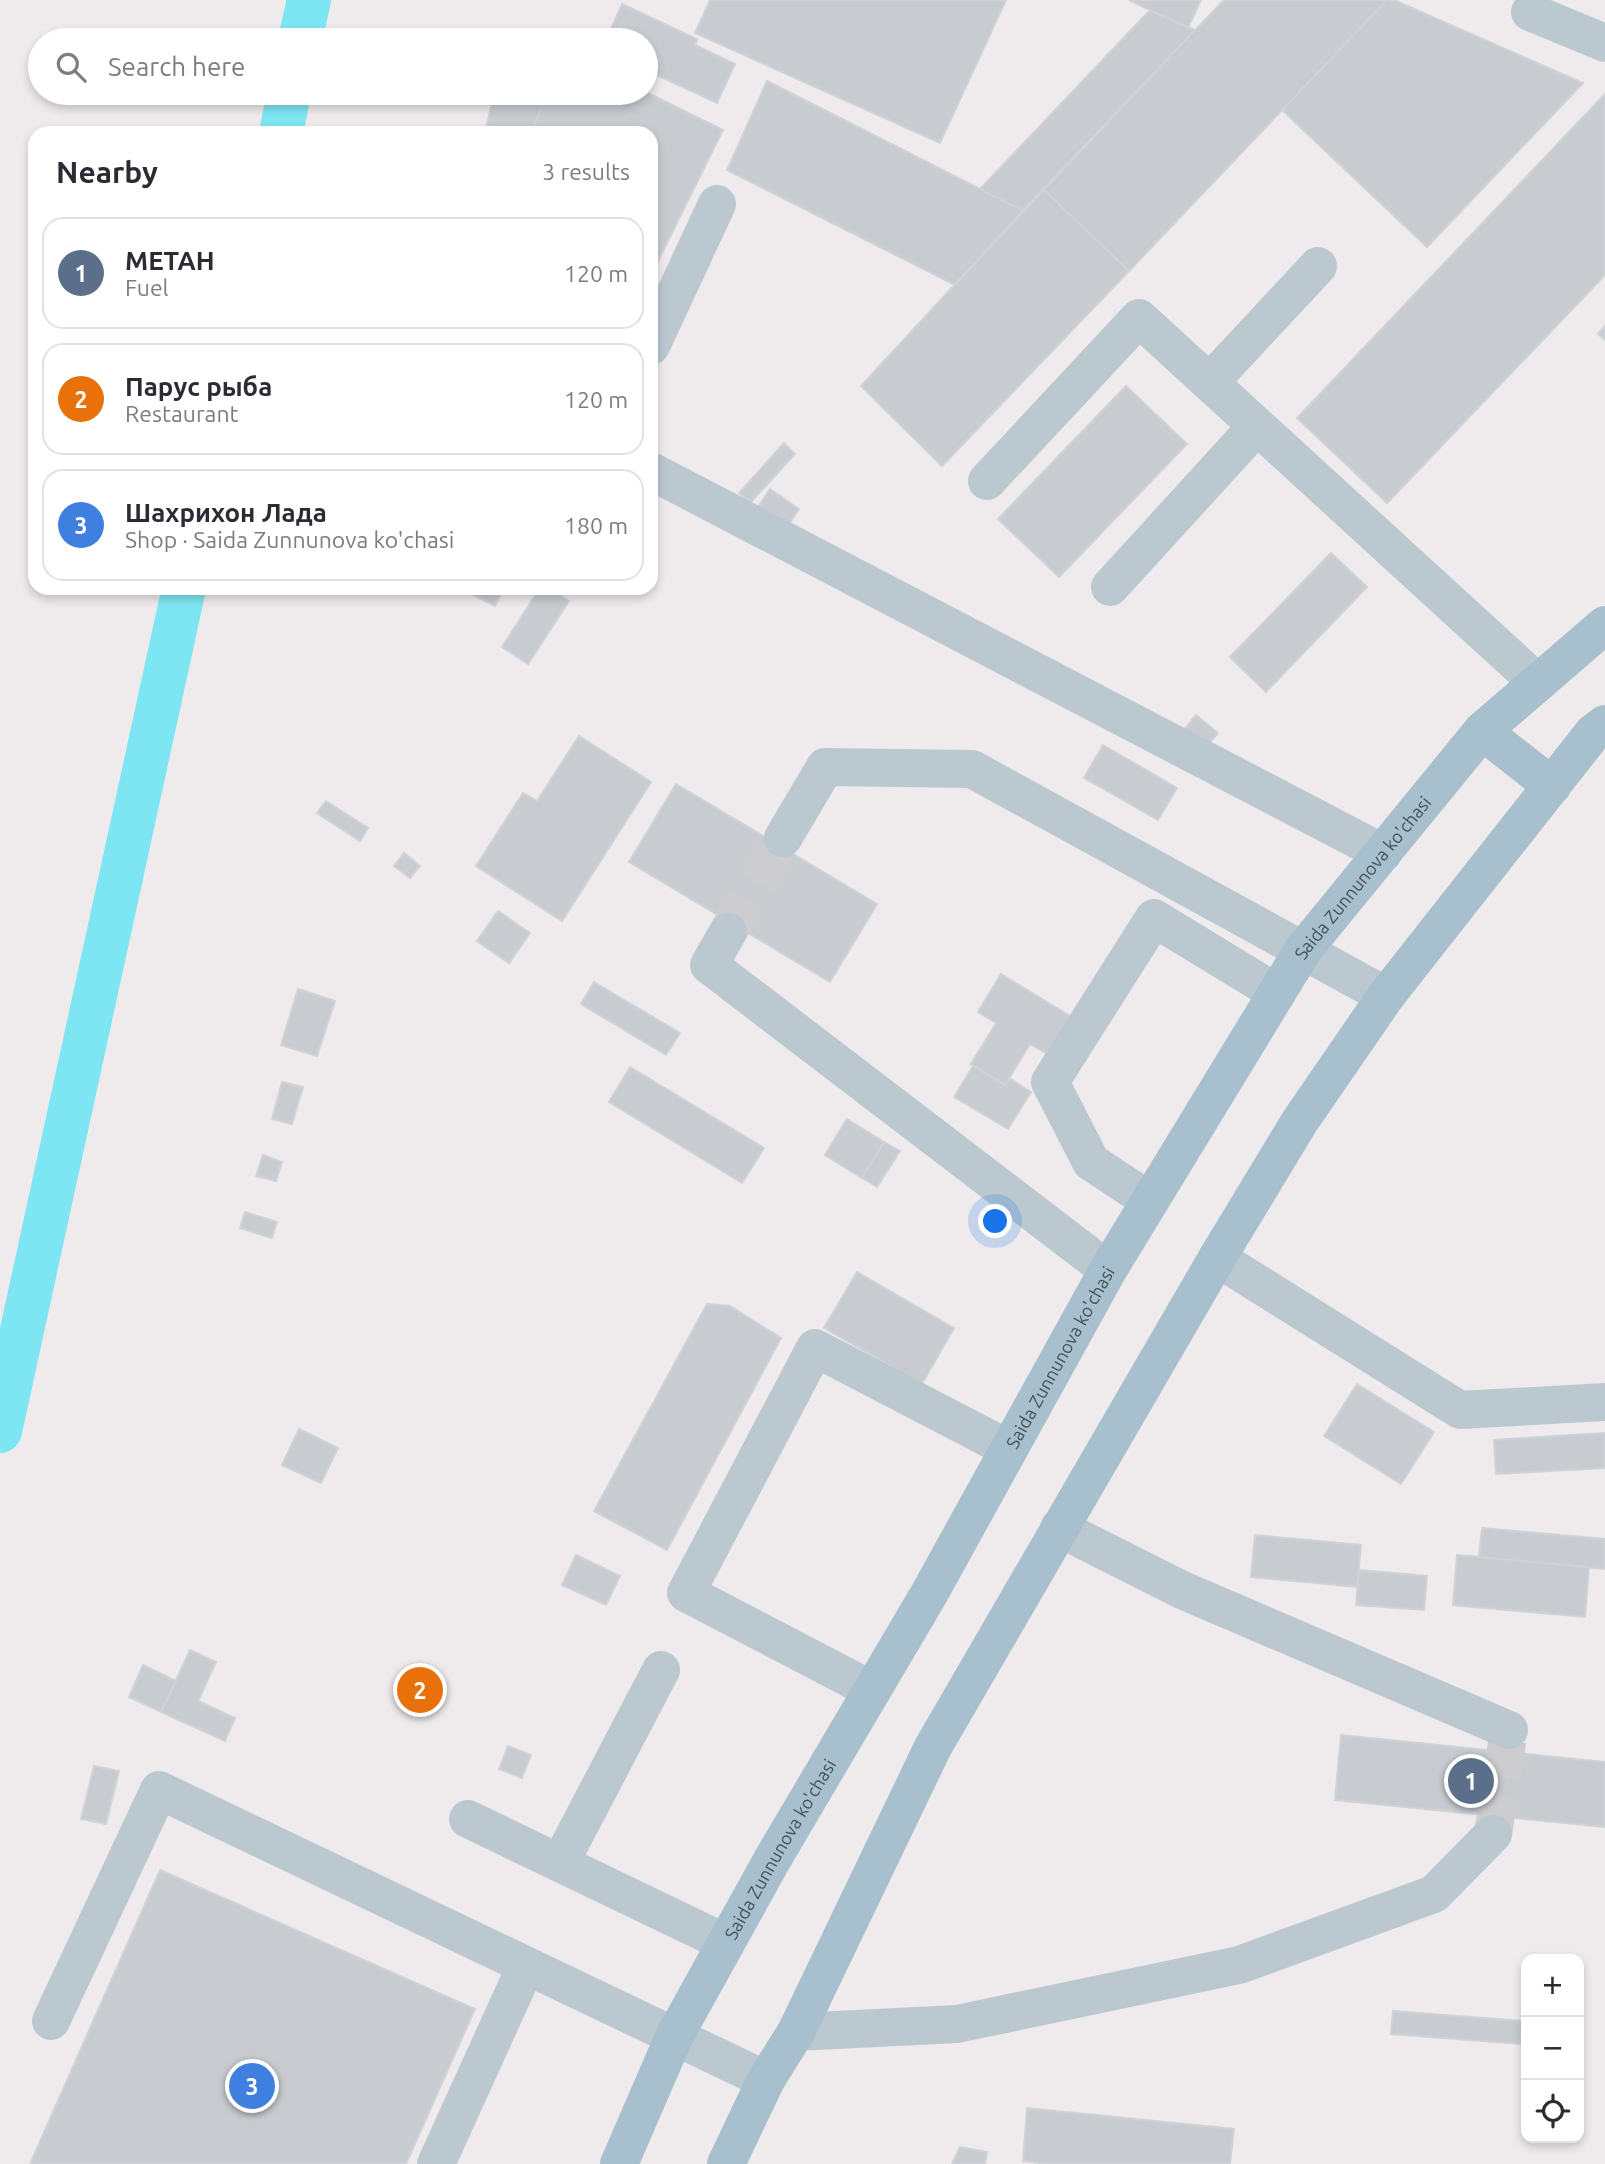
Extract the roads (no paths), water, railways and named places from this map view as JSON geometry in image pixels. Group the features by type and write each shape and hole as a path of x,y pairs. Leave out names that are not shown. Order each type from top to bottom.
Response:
{"main road":[{"name":"Saida Zunnunova ko'chasi","path":"619,2164 674,2037 772,1860 929,1594 1108,1270 1303,950 1482,731 1605,625"},
{"path":"726,2164 766,2080 796,2032 933,1747 1217,1258 1300,1121 1386,996 1593,733 1605,724"},
{"path":"1482,731 1552,786"}],"lane":[{"path":"1530,12 1605,43"},
{"path":"658,331 717,204"},
{"path":"1210,382 1318,266"},
{"path":"986,481 1139,318 1538,683"},
{"path":"1110,586 1257,426"},
{"path":"658,475 1382,853"},
{"path":"783,838 825,767 971,769 1386,996"},
{"path":"1150,1200 1091,1162 1050,1082 1154,918 1277,993"},
{"path":"728,932 709,965 1108,1270"},
{"path":"1217,1258 1460,1410 1605,1402"},
{"path":"872,1690 686,1593 815,1348 1009,1449"},
{"path":"1059,1528 1182,1590 1509,1730"},
{"path":"561,1863 661,1670"},
{"path":"51,2021 159,1790 766,2080"},
{"path":"468,1819 726,1943"},
{"path":"796,2032 957,2024 1238,1965 1434,1894 1493,1834"},
{"path":"436,2164 526,1966"}],"waterway":[{"path":"303,28 309,0"},
{"path":"282,126 287,105"},
{"path":"0,1431 182,595"}],"tunnel":[{"path":"728,932 783,838"},
{"path":"1493,1834 1509,1730"}],"place":[{"name":"Парус рыба","path":"420,1690"},
{"name":"МЕТАН","path":"1471,1781"},
{"name":"Шахрихон Лада","path":"252,2086"}]}
